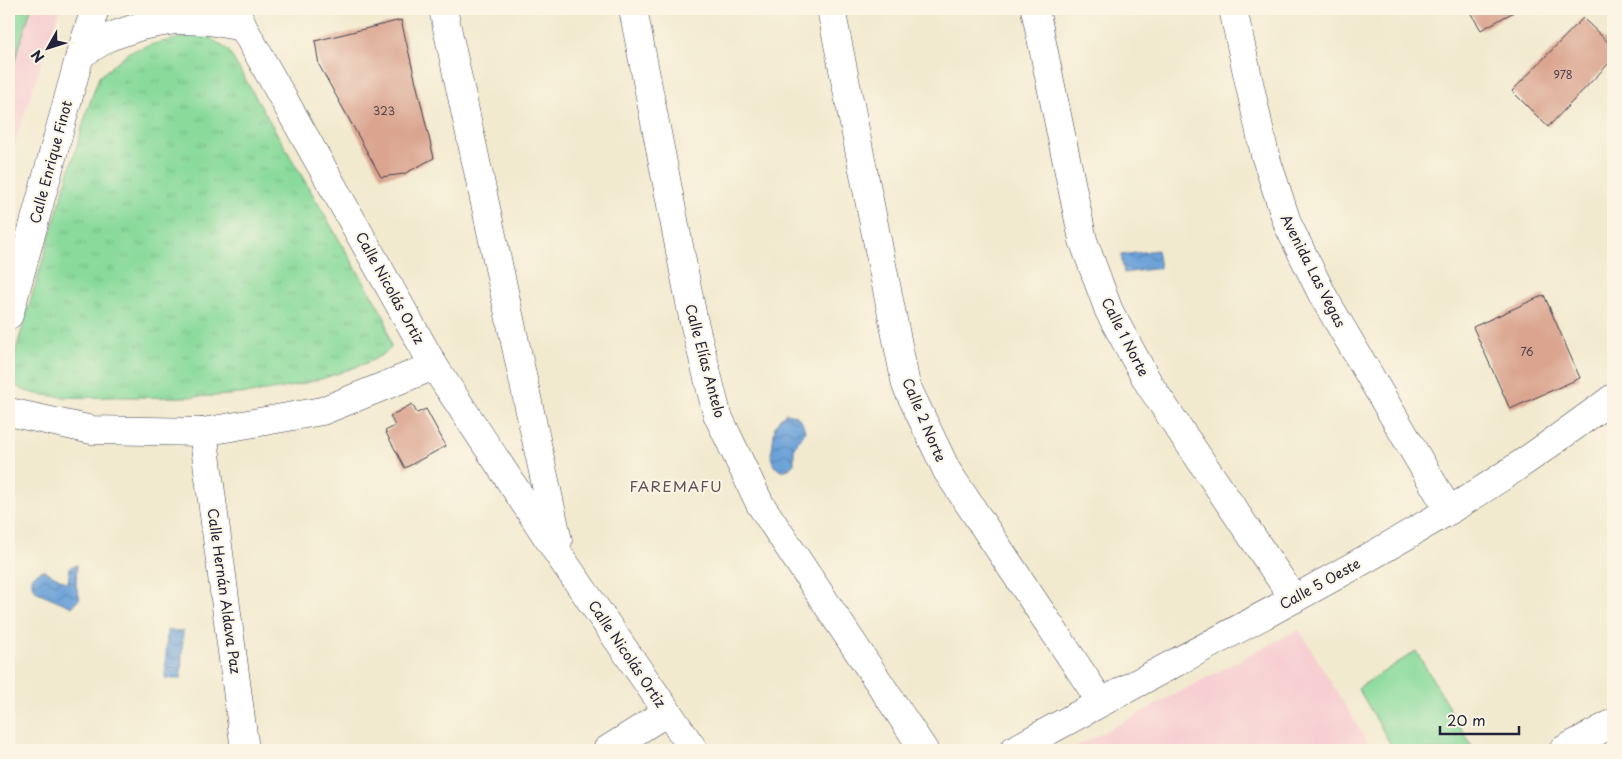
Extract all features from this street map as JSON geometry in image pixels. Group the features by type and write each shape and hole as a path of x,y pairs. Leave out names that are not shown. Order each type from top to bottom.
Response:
{"street":[{"name":"Calle Enrique Finot","path":"9,315 80,55 95,9"},
{"name":"Calle Nicolás Ortiz","path":"443,9 561,558"},
{"name":"Calle Elías Antelo","path":"633,9 693,318 717,414 760,504 924,750"},
{"name":"Calle 2 Norte","path":"831,9 906,385 946,471 1101,702"},
{"name":"Calle 1 Norte","path":"1035,9 1083,240 1109,312 1149,384 1294,599"},
{"name":"Avenida Las Vegas","path":"1233,9 1264,155 1288,225 1323,296 1449,511"},
{"path":"80,55 109,37 141,26 175,20 239,18"},
{"name":"Calle Nicolás Ortiz","path":"239,18 434,366 561,558 694,750"},
{"path":"9,412 92,430 203,432 322,412 434,366"},
{"name":"Calle 5 Oeste","path":"1014,750 1294,599 1449,511 1554,442 1613,398"},
{"name":"Calle Hernán Aldava Paz","path":"203,432 245,750"},
{"path":"606,750 667,712"},
{"path":"1563,750 1613,723"}],"shaded area":[{"path":"9,9 60,9 9,160"},
{"path":"1299,629 1372,750 1070,750"}],"green space":[{"path":"9,9 31,9 9,79"},
{"path":"203,33 228,50 385,318 391,348 381,356 353,368 320,379 264,391 180,397 70,397 43,395 21,389 9,381 9,373 88,108 99,77 129,52 153,44"},
{"path":"1416,651 1474,750 1394,750 1358,688"}],"water":[{"path":"1157,250 1160,268 1124,273 1121,255"},
{"path":"786,413 799,418 803,423 805,431 794,448 794,464 789,469 781,471 774,466 771,457 775,426"},
{"path":"77,565 76,586 80,598 72,607 37,592 32,585 32,576 43,570 68,583 70,567"},
{"path":"167,630 183,631 181,679 165,678"}],"building":[{"path":"1468,9 1519,9 1481,30"},
{"path":"1583,18 1613,47 1613,59 1548,127 1512,91"},
{"path":"401,20 434,158 404,174 381,177 319,65 315,41"},
{"path":"1544,295 1580,378 1510,409 1473,327"},
{"path":"412,404 417,413 426,409 446,446 405,468 385,431 395,426 390,416"}],"district":[{"name":"FAREMAFU","path":"676,487"}]}
